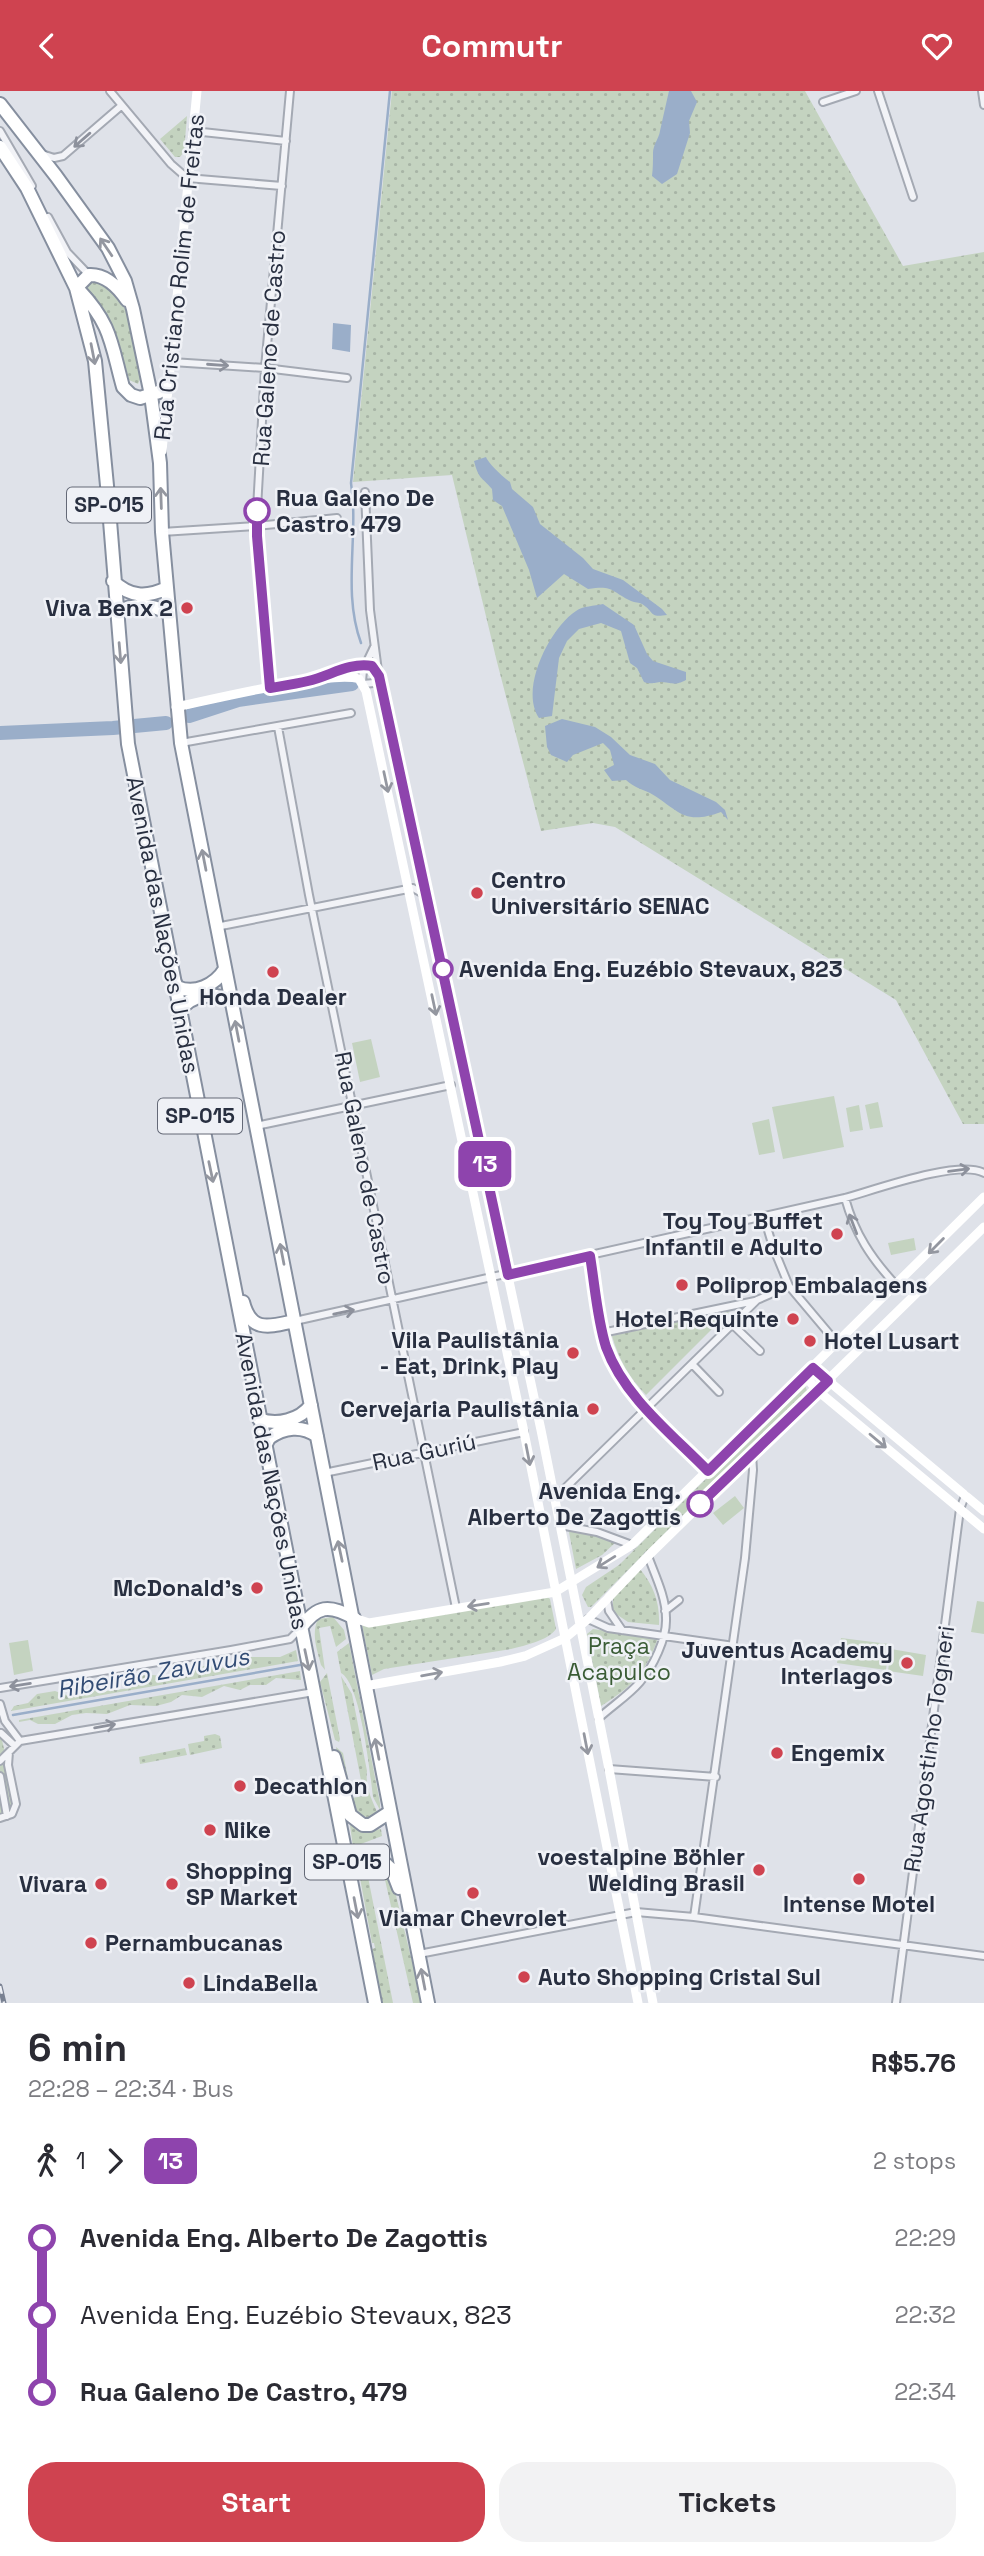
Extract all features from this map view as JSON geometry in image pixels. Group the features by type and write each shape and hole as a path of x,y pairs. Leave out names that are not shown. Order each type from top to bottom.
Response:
{"highway":[{"name":"SP-015","path":"0,104 115,260 125,281 133,309 151,395 160,463 162,532 180,739 428,2003"},
{"name":"Avenida das Nações Unidas","path":"0,147 27,188 76,288 94,361 128,744 375,2003"},
{"path":"133,309 115,285 105,278 89,275 76,288 91,303 110,335 123,387 135,397 151,395 169,384"},
{"path":"113,581 121,589 136,596 149,595 167,588"},
{"path":"116,613 127,607 150,605 168,613"},
{"path":"174,980 177,986 184,989 210,985 217,981 225,969"},
{"path":"180,1011 184,1004 200,997 219,995 231,1002"},
{"path":"227,1254 233,1260 245,1309 251,1320 266,1327 295,1321"},
{"path":"260,1419 274,1422 300,1417 311,1405"},
{"path":"265,1446 269,1438 287,1430 301,1428 317,1436"},
{"path":"300,1629 319,1609 334,1609 354,1618"},
{"path":"319,1721 328,1731 350,1815 363,1825 370,1825 390,1812"},
{"path":"348,1870 362,1857 370,1855 382,1859 392,1870 398,1883 406,1925 417,1948"}],"main road":[{"name":"Rua Cristiano Rolim de Freitas","path":"160,463 197,91"},
{"path":"310,681 331,672 365,665 372,666 379,674 544,1442 653,2003"},
{"path":"177,710 310,681 355,677 363,683 410,889 524,1432 638,2003"},
{"path":"354,1618 369,1623 555,1592 632,1545 984,1198"},
{"path":"476,1205 481,1216 497,1222"},
{"path":"365,1686 525,1656 565,1638 588,1619 752,1453 984,1227"},
{"path":"813,1368 984,1511"},
{"path":"804,1376 818,1391 984,1528"},
{"path":"842,1411 846,1402 853,1402"},
{"path":"524,1432 533,1433 544,1442"},
{"path":"928,1483 936,1472"},
{"path":"573,1677 584,1676 592,1681"}],"street":[{"path":"110,91 171,164 187,178 282,186"},
{"name":"Rua Galeno de Castro","path":"270,688 256,526 265,368 290,91"},
{"path":"823,102 856,91"},
{"path":"878,91 913,197"},
{"path":"982,91 984,105"},
{"path":"38,153 54,158 63,156 121,106"},
{"path":"0,131 24,170 67,253 89,275"},
{"path":"193,131 286,141"},
{"path":"172,362 347,377"},
{"path":"365,492 370,610 375,645 379,674 374,683 363,683 365,665 375,645"},
{"path":"162,532 337,518"},
{"path":"180,739 278,727 351,713"},
{"name":"Rua Galeno de Castro","path":"278,727 312,909 456,1608"},
{"path":"216,927 410,889 421,891 429,900"},
{"path":"256,1126 451,1085"},
{"path":"295,1321 764,1217 957,1170 968,1168 984,1173"},
{"path":"845,1198 858,1237 874,1262 896,1285"},
{"path":"764,1217 789,1286 837,1343"},
{"path":"590,1256 602,1333 614,1366 646,1408 708,1471"},
{"path":"602,1333 757,1300 789,1286"},
{"path":"555,1498 757,1300"},
{"path":"733,1325 760,1351"},
{"path":"692,1365 719,1392"},
{"name":"Rua Guriú","path":"324,1473 524,1432"},
{"path":"694,1917 734,1646 753,1470 752,1453"},
{"name":"Rua Agostinho Togneri","path":"896,2003 960,1509 965,1496"},
{"path":"560,1525 597,1532 632,1545"},
{"path":"599,1718 639,1682 653,1662 663,1635 667,1619 648,1556"},
{"path":"607,1600 611,1616 622,1630"},
{"path":"665,1611 679,1600"},
{"path":"588,1619 600,1626 734,1646"},
{"path":"0,1688 290,1639 300,1629"},
{"path":"0,1761 18,1744 314,1692"},
{"path":"0,1704 5,1721 18,1744"},
{"path":"5,1721 0,1735 18,1744"},
{"path":"0,1776 4,1817 12,1814 16,1804 8,1765 9,1752"},
{"path":"609,1769 716,1777"},
{"path":"417,1948 636,1912 694,1917 984,1956"}],"green space":[{"path":"392,91 805,91 903,266 984,252 984,1124 963,1124 896,1000 615,827 593,823 541,831 452,475 353,482"},
{"path":"187,116 184,152 180,157 175,157 160,139"},
{"path":"98,280 115,293 126,310 141,377 138,384 129,380 118,339 87,288 89,281"},
{"path":"371,1039 380,1077 360,1082 352,1043"},
{"path":"834,1096 844,1147 783,1159 772,1107"},
{"path":"878,1102 883,1127 870,1129 865,1105"},
{"path":"859,1105 863,1130 850,1132 846,1108"},
{"path":"769,1119 775,1152 759,1155 752,1123"},
{"path":"914,1238 916,1250 891,1255 888,1243"},
{"path":"733,1308 646,1395 625,1368 612,1336"},
{"path":"805,1385 807,1391 591,1607 588,1607 582,1595 586,1587 619,1565 800,1386"},
{"path":"735,1496 744,1508 723,1525 713,1513"},
{"name":"Praça Acapulco","path":"568,1527 616,1542 602,1555 576,1569"},
{"name":"Praça Acapulco","path":"640,1569 655,1595 659,1625 628,1622 613,1612 613,1598"},
{"path":"545,1595 550,1599 556,1629 542,1640 511,1649 384,1669 372,1675 362,1625"},
{"path":"977,1601 984,1602 984,1634 971,1632"},
{"path":"333,1617 344,1630 346,1639 336,1647 330,1626 319,1628 325,1670 315,1642 315,1630 318,1619"},
{"name":"Praça Acapulco","path":"593,1629 658,1638 637,1678 601,1706 587,1634"},
{"path":"841,1638 889,1644 886,1670 837,1663"},
{"path":"28,1640 33,1671 14,1675 9,1643"},
{"path":"349,1643 380,1810 373,1797 359,1711 348,1681 341,1673 337,1652"},
{"name":"Juventus Academy Interlagos","path":"891,1649 926,1655 923,1676 888,1671"},
{"path":"296,1650 298,1661 11,1711 14,1706 28,1703 37,1694 55,1691 72,1697 97,1685 106,1691 131,1688 135,1681 145,1675 175,1679 194,1668 209,1665 220,1668 232,1666 250,1657 280,1657"},
{"path":"300,1671 301,1680 276,1678 266,1685 250,1685 240,1690 224,1686 202,1697 182,1695 171,1702 156,1706 130,1705 107,1714 72,1715 55,1724 38,1724 30,1720 19,1722 19,1720"},
{"path":"327,1673 339,1742 335,1740 320,1682"},
{"path":"341,1676 352,1694 368,1788 378,1814 374,1818 363,1816 355,1810 341,1780 336,1747 343,1753 352,1798 364,1796"},
{"path":"0,1732 15,1810 0,1818"},
{"path":"204,1736 220,1736 222,1748 190,1755 188,1744 204,1741"},
{"path":"185,1748 187,1755 140,1764 139,1757"},
{"path":"350,1825 367,1831 381,1829 382,1836 353,1847"},
{"path":"378,1865 387,1871 394,1887 422,2003 413,2003 383,1871 379,1870"},
{"path":"360,1867 366,1867 393,2003 382,2003"}],"water":[{"path":"669,91 691,91 697,102 689,121 690,133 677,174 662,184 652,176 653,153"},
{"path":"333,323 351,325 350,352 332,349"},
{"path":"486,457 510,482 512,489 533,507 540,524 593,569 623,580 667,615 654,615 642,604 607,588 588,589 564,574 537,598 529,570 502,506 493,500 492,489 476,467 474,461"},
{"path":"603,604 634,625 653,661 686,672 686,680 676,684 644,682 637,668 630,663 621,631 601,623 579,629 567,641 559,658 552,716 539,718 534,706 533,691 540,660 548,645 556,631 576,611"},
{"path":"562,719 595,727 611,737 630,755 655,764 670,780 716,802 725,810 728,820 721,812 689,817 626,780 612,781 604,770 614,765 610,750 603,743 573,755 567,762 551,755 547,747 545,726"}],"waterway":[{"path":"361,643 353,604 351,483 390,91"},
{"path":"189,716 238,700 352,684"},
{"path":"0,733 166,723"},
{"name":"Ribeirão Zavuvus","path":"13,1715 300,1665"}],"railway":[{"path":"0,1986 4,2003"}],"bus line":[{"name":"13","path":"257,511 270,688 310,681 348,667 365,665 378,671 508,1275 590,1256 602,1333 614,1366 646,1408 708,1471 813,1368 828,1381 700,1504"}],"place":[{"name":"Rua Galeno De Castro, 479","path":"257,511"},
{"name":"Viva Benx 2","path":"187,608"},
{"name":"Centro Universitário SENAC","path":"477,893"},
{"name":"Avenida Eng. Euzébio Stevaux, 823","path":"443,969"},
{"name":"Honda Dealer","path":"273,972"},
{"name":"Toy Toy Buffet Infantil e Adulto","path":"837,1234"},
{"name":"Poliprop Embalagens","path":"682,1285"},
{"name":"Hotel Requinte","path":"793,1319"},
{"name":"Hotel Lusart","path":"810,1341"},
{"name":"Vila Paulistânia - Eat, Drink, Play","path":"573,1353"},
{"name":"Cervejaria Paulistânia","path":"593,1409"},
{"name":"Avenida Eng. Alberto De Zagottis","path":"700,1504"},
{"name":"McDonald's","path":"257,1588"},
{"name":"Juventus Academy Interlagos","path":"907,1663"},
{"name":"Engemix","path":"777,1753"},
{"name":"Decathlon","path":"240,1786"},
{"name":"Nike","path":"210,1830"},
{"name":"voestalpine Böhler Welding Brasil","path":"759,1870"},
{"name":"Intense Motel","path":"859,1879"},
{"name":"Vivara","path":"101,1884"},
{"name":"Shopping SP Market","path":"172,1884"},
{"name":"Viamar Chevrolet","path":"473,1893"},
{"name":"Pernambucanas","path":"91,1943"},
{"name":"Auto Shopping Cristal Sul","path":"524,1977"},
{"name":"LindaBella","path":"189,1983"}]}
